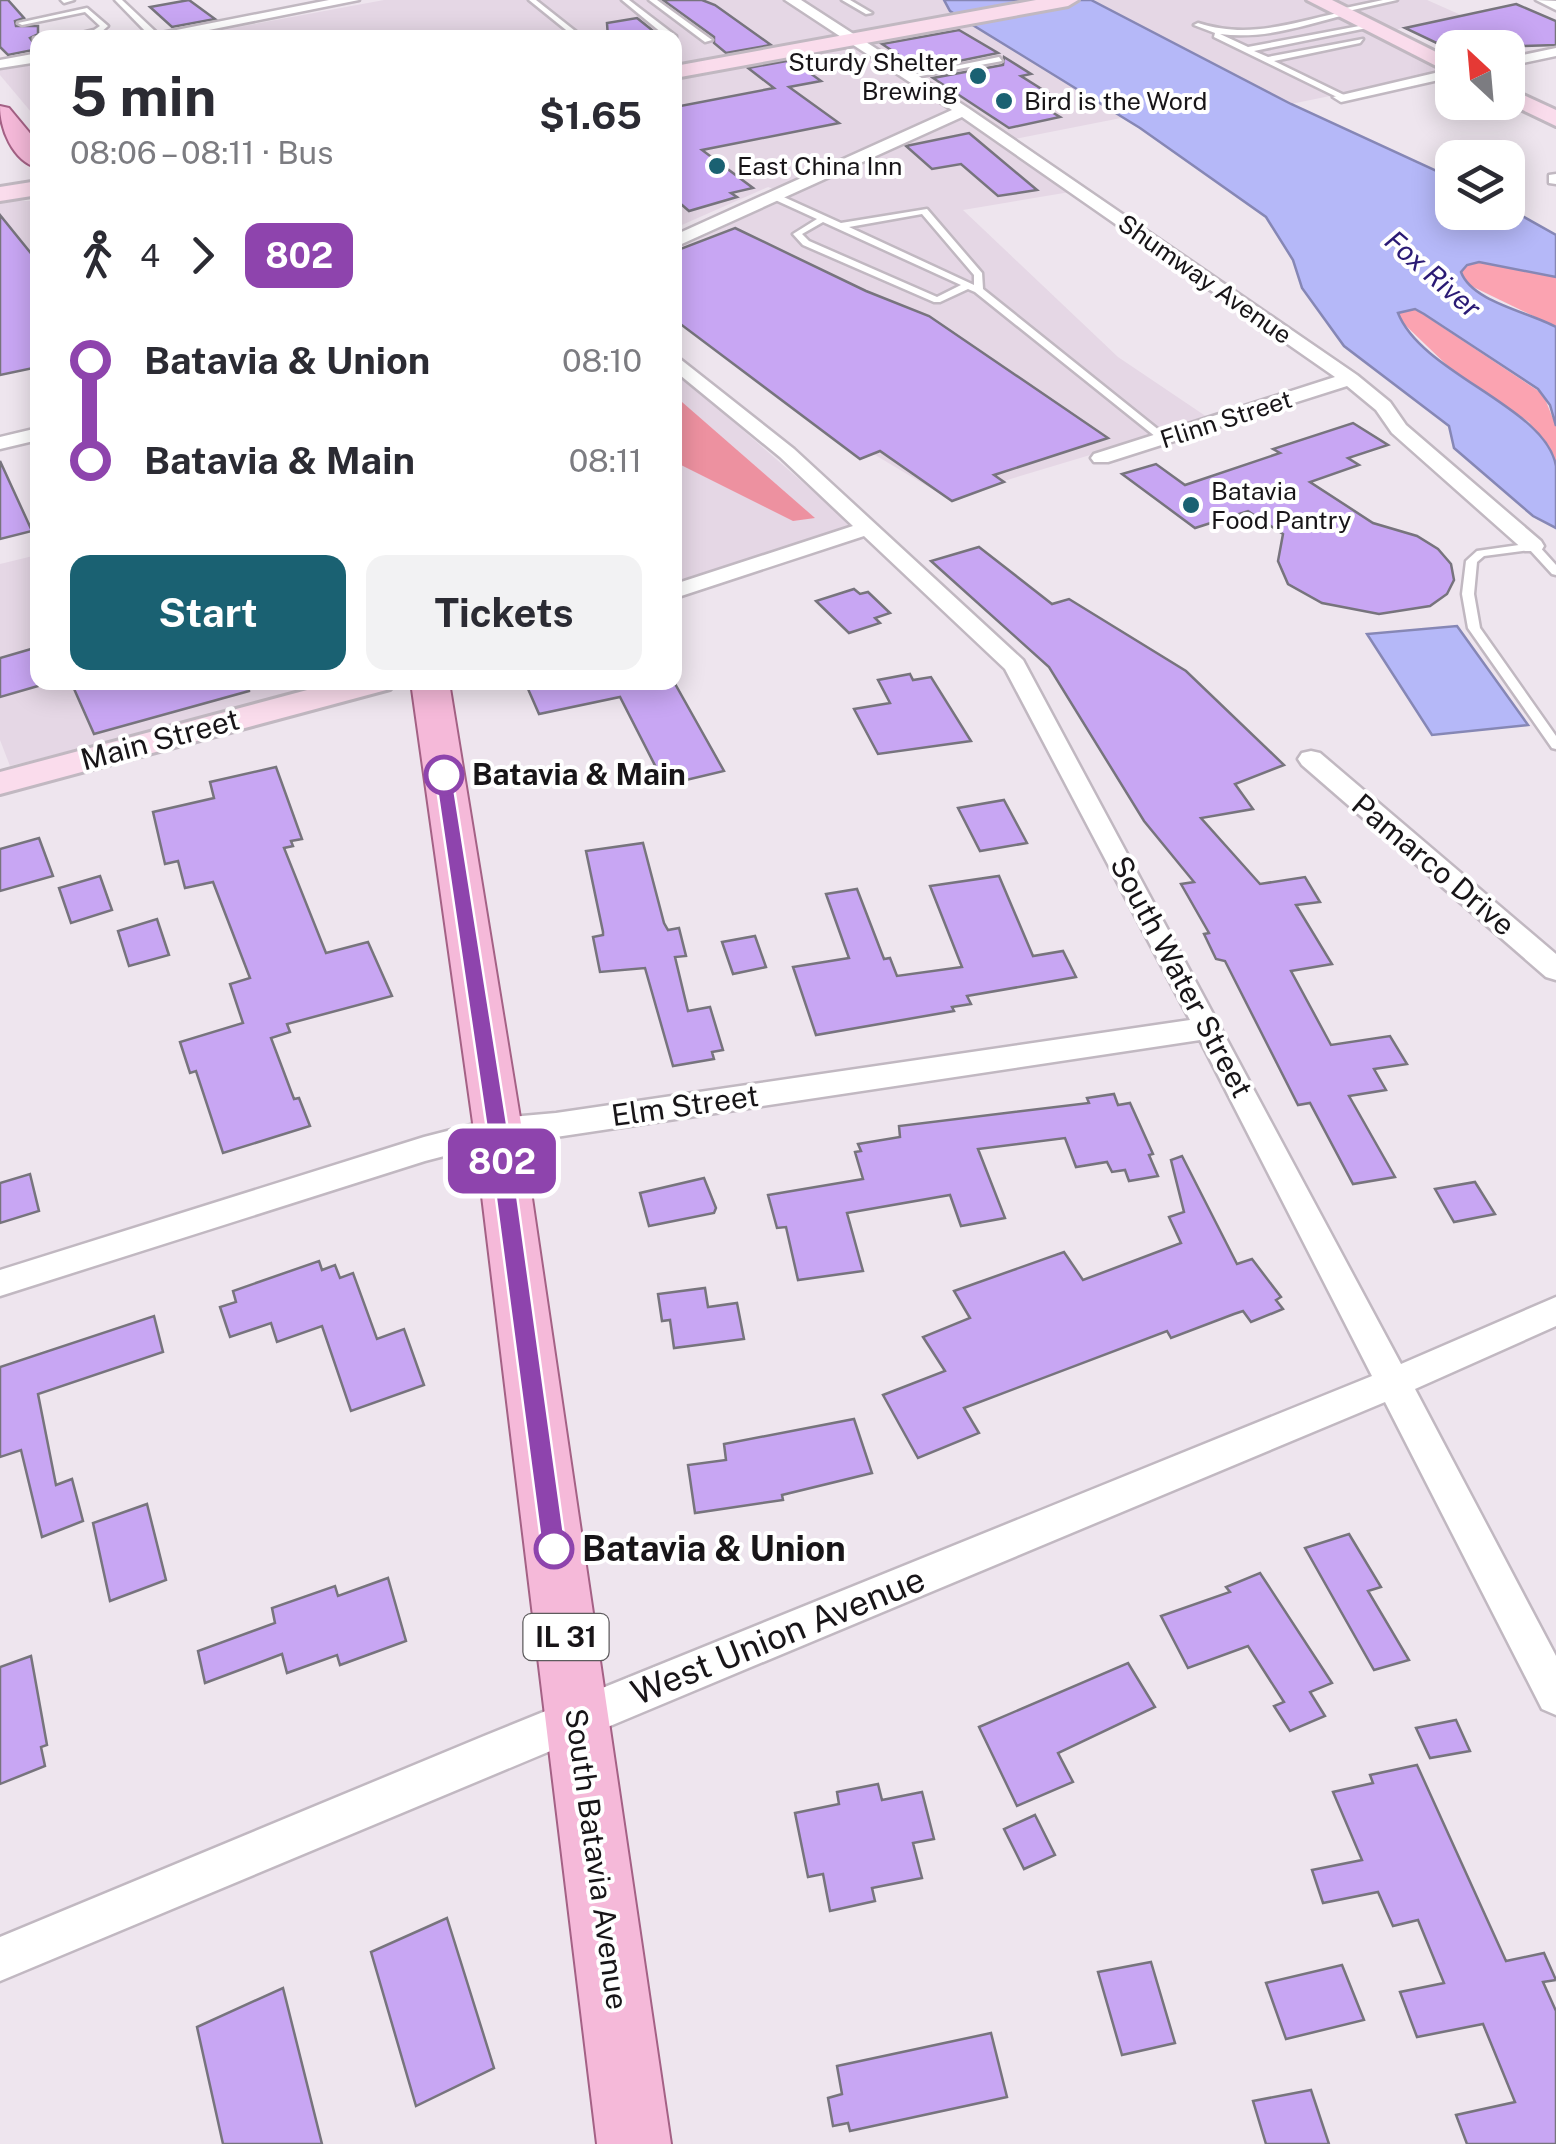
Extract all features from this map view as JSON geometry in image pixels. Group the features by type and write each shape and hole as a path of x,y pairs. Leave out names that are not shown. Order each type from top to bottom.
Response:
{"main road":[{"path":"682,71 1068,0"},
{"path":"1317,0 1341,13 1364,33 1435,63"},
{"path":"1525,104 1556,119"},
{"path":"0,114 30,150"},
{"path":"0,194 30,189"},
{"name":"Main Street","path":"0,783 348,690"},
{"name":"South Batavia Avenue","path":"431,690 498,1130 634,2144"}],"street":[{"path":"226,0 250,18"},
{"path":"182,30 352,0"},
{"name":"Shumway Avenue","path":"792,0 963,111 1350,379 1383,406 1399,429 1533,546"},
{"path":"1543,0 1556,6"},
{"path":"278,13 295,29"},
{"path":"1525,58 1556,52"},
{"path":"0,64 30,58"},
{"path":"1340,96 1435,74"},
{"path":"682,239 963,111"},
{"name":"South Water Street","path":"682,366 787,452 1014,665 1209,1028 1556,1696"},
{"name":"Flinn Street","path":"1101,458 1350,379"},
{"path":"0,443 30,436"},
{"path":"682,588 868,528"},
{"name":"Pamarco Drive","path":"1311,759 1556,970"},
{"name":"Elm Street","path":"0,1284 424,1149 498,1130 556,1126 1209,1028"},
{"name":"West Union Avenue","path":"0,1960 1394,1383 1556,1311"}],"lane":[{"path":"118,0 143,30"},
{"path":"532,0 571,30"},
{"path":"624,0 662,30"},
{"path":"652,0 708,40"},
{"path":"845,0 868,13"},
{"path":"1217,35 1252,33 1394,0"},
{"path":"22,23 88,10 104,28 96,30"},
{"path":"1198,25 1340,96"},
{"path":"1246,50 1364,33"},
{"path":"1266,60 1364,33"},
{"path":"910,76 999,59"},
{"path":"774,196 973,287 1165,438"},
{"path":"824,218 797,234 806,243 937,300 973,287 979,275 924,211 841,226"},
{"path":"1556,572 1533,546 1481,553 1472,561 1468,594 1474,628 1556,745"}],"shaded area":[{"path":"384,0 944,0 950,11 1013,46 1121,118 1000,142 1070,192 963,210 1118,357 1210,419 947,498 775,395 682,325 682,247 793,196 768,187 682,225 682,30 222,30"},
{"path":"1092,0 1427,0 1463,16 1374,34 1435,66 1435,74 1291,104"},
{"path":"30,64 30,111 0,75 0,70"},
{"path":"30,201 30,265 0,271 0,203"},
{"path":"1479,262 1556,277 1556,327 1465,283 1461,272 1467,264"},
{"path":"1415,309 1543,394 1556,426 1556,463 1529,422 1454,372 1397,313"},
{"path":"682,377 854,527 682,583"},
{"path":"682,402 815,518 793,521 682,466"},
{"path":"30,557 30,690 310,690 10,766 0,740 0,564"}],"water":[{"name":"Fox River","path":"944,0 1091,0 1291,104 1435,170 1435,230 1525,230 1525,218 1556,235 1556,277 1479,262 1467,265 1461,272 1467,282 1489,299 1556,327 1556,426 1550,405 1538,389 1415,309 1398,313 1411,335 1431,354 1508,408 1547,445 1556,466 1556,528 1533,516 1454,448 1449,426 1344,346 1302,288 1293,260 1266,217 1140,128 950,11"},
{"path":"1457,626 1528,725 1432,735 1367,634"}],"building":[{"path":"0,0 8,0 24,18 15,21 16,26 38,26 38,30 30,30 30,51 8,55 0,47"},
{"path":"189,0 215,19 172,27 150,7"},
{"path":"663,0 702,0 715,5 771,45 726,53 714,43 714,37"},
{"path":"1516,4 1556,21 1556,45 1525,46 1525,30 1435,30 1435,42 1405,28"},
{"path":"637,18 652,30 607,30 607,23"},
{"path":"959,30 998,53 920,69 882,44"},
{"path":"1004,57 1031,74 1021,76 1056,98 1035,102 1060,117 1009,128 933,78 1003,65"},
{"path":"792,60 821,81 789,87 839,123 702,150 753,188 731,193 737,197 689,211 682,205 682,106 774,88 748,68"},
{"path":"969,133 1037,190 998,196 961,164 932,169 906,146"},
{"path":"0,215 30,252 30,369 0,375"},
{"path":"735,228 866,291 929,316 1108,438 994,475 1004,482 952,501 880,451 860,459 682,325 682,248"},
{"path":"1353,423 1388,445 1348,458 1359,465 1310,482 1373,523 1417,536 1438,549 1451,564 1454,580 1447,594 1430,606 1379,614 1322,603 1288,584 1278,561 1283,534 1248,511 1195,528 1122,474 1156,464 1185,485 1280,453 1273,449"},
{"path":"0,461 30,532 0,539"},
{"path":"979,547 1052,604 1069,599 1186,671 1284,765 1235,784 1253,809 1201,818 1260,884 1305,877 1320,902 1296,905 1332,964 1291,971 1331,1045 1390,1036 1407,1064 1374,1069 1386,1090 1349,1096 1395,1177 1353,1184 1310,1103 1298,1105 1225,961 1216,959 1204,934 1209,933 1181,884 1194,882 1144,821 1049,667 931,561"},
{"path":"854,589 860,594 868,592 890,613 875,618 880,623 849,633 816,601"},
{"path":"30,649 30,688 0,697 0,658"},
{"path":"910,674 913,680 931,677 971,741 878,754 854,709 890,703 878,680"},
{"path":"75,690 249,690 249,691 94,734"},
{"path":"528,690 678,690 724,771 665,785 620,697 539,714"},
{"path":"276,767 302,839 291,841 293,846 284,848 326,953 368,942 392,996 287,1024 290,1032 271,1038 294,1099 299,1098 310,1126 223,1153 196,1071 190,1073 180,1042 243,1023 230,984 250,978 213,882 185,888 178,861 165,864 153,812 214,798 210,782"},
{"path":"1004,800 1027,843 980,851 958,808"},
{"path":"39,838 53,876 0,891 0,849"},
{"path":"643,843 664,923 668,930 679,928 686,956 675,957 688,1011 710,1007 723,1050 712,1052 714,1059 673,1066 645,968 600,972 593,937 603,932 586,851"},
{"path":"100,876 112,910 71,923 59,888"},
{"path":"999,876 1033,956 1063,951 1076,977 967,996 971,1004 952,1007 954,1011 816,1035 793,967 849,958 826,894 857,889 884,959 890,958 897,976 962,967 930,886"},
{"path":"157,919 169,955 129,966 118,931"},
{"path":"755,936 766,967 733,974 722,942"},
{"path":"1114,1094 1118,1105 1130,1103 1153,1154 1149,1155 1158,1176 1129,1181 1125,1170 1112,1172 1107,1162 1076,1167 1065,1138 978,1149 1005,1218 961,1226 950,1195 847,1213 863,1271 798,1280 786,1227 777,1228 768,1195 863,1179 855,1152 861,1151 858,1144 900,1137 899,1126 1089,1103 1087,1098"},
{"path":"1182,1156 1237,1264 1252,1259 1281,1297 1276,1300 1283,1309 1251,1322 1243,1311 1171,1338 1167,1331 964,1408 979,1433 918,1458 883,1395 945,1371 923,1337 970,1318 954,1291 1064,1252 1083,1280 1181,1243 1169,1217 1184,1212 1171,1160"},
{"path":"30,1174 39,1211 0,1223 0,1183"},
{"path":"704,1178 716,1208 714,1213 649,1226 640,1193"},
{"path":"1475,1182 1495,1214 1454,1222 1435,1189"},
{"path":"319,1261 322,1270 335,1265 340,1278 353,1273 377,1339 404,1329 424,1385 351,1411 322,1326 277,1342 271,1323 230,1337 220,1307 236,1302 233,1291"},
{"path":"705,1288 708,1307 737,1303 744,1339 674,1348 670,1320 662,1321 658,1294"},
{"path":"154,1316 163,1352 38,1394 56,1485 72,1479 83,1521 42,1537 21,1450 0,1457 0,1367"},
{"path":"854,1419 872,1473 782,1495 783,1500 695,1513 688,1465 726,1460 724,1444"},
{"path":"147,1504 166,1580 110,1601 93,1523"},
{"path":"1349,1534 1381,1587 1368,1591 1409,1660 1374,1670 1305,1548"},
{"path":"1260,1573 1332,1683 1310,1692 1325,1716 1290,1731 1274,1706 1284,1702 1248,1646 1188,1668 1161,1616 1230,1592 1226,1587"},
{"path":"388,1578 406,1641 340,1665 337,1655 287,1673 282,1654 205,1683 198,1651 275,1623 272,1608 335,1586 338,1596"},
{"path":"31,1656 47,1745 41,1747 45,1766 0,1784 0,1667"},
{"path":"1128,1663 1155,1707 1058,1753 1073,1782 1017,1806 979,1727"},
{"path":"1456,1720 1470,1751 1430,1758 1416,1728"},
{"path":"1417,1765 1506,1961 1544,1953 1556,1980 1543,1982 1556,2011 1556,2144 1467,2144 1456,2115 1515,2102 1483,2024 1417,2037 1400,1992 1444,1983 1418,1920 1393,1926 1378,1892 1323,1903 1312,1870 1362,1860 1333,1792 1373,1783 1370,1775"},
{"path":"878,1784 882,1800 922,1792 934,1839 913,1843 922,1878 872,1888 875,1901 830,1911 823,1874 808,1877 795,1813 839,1804 837,1792"},
{"path":"1035,1815 1055,1855 1024,1869 1004,1829"},
{"path":"447,1918 494,2068 416,2106 371,1952"},
{"path":"1151,1962 1175,2043 1122,2055 1098,1972"},
{"path":"1342,1965 1364,2020 1286,2039 1266,1983"},
{"path":"283,1988 322,2144 223,2144 197,2027"},
{"path":"991,2033 1007,2097 850,2131 848,2123 833,2126 828,2098 842,2094 837,2066"},
{"path":"1311,2090 1329,2144 1266,2144 1253,2101"}],"bus line":[{"name":"802","path":"444,775 498,1130 554,1549"}],"place":[{"name":"Sturdy Shelter Brewing","path":"978,76"},
{"name":"Bird is the Word","path":"1004,101"},
{"name":"East China Inn","path":"717,166"},
{"name":"Batavia Food Pantry","path":"1191,505"},
{"name":"Batavia & Main","path":"444,775"},
{"name":"Batavia & Union","path":"554,1549"}]}
